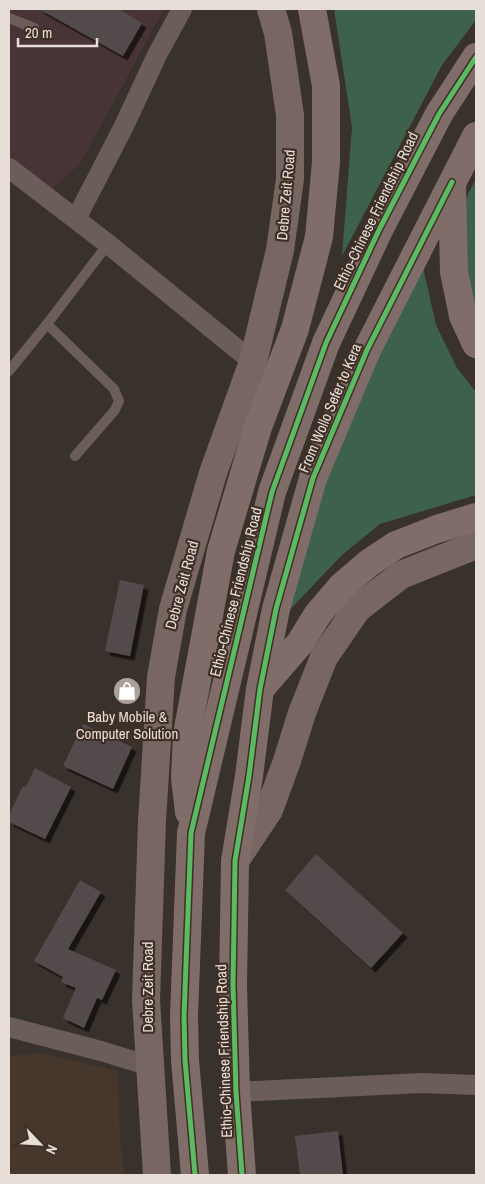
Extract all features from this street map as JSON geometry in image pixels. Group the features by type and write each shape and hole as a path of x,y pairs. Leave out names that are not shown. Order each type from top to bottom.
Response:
{"main road":[{"name":"Debre Zeit Road","path":"157,1175 146,1000 152,821 161,677 173,609 213,473 253,362 280,250 290,179 290,115 278,33 271,9"},
{"path":"191,833 185,778 187,734 203,641 222,551 258,427 295,329 319,237 326,162 326,86 312,9"},
{"name":"Ethio-Chinese Friendship Road","path":"195,1175 185,1060 184,1016 191,833 272,492 326,343 378,230 439,114 476,57"},
{"name":"From Wollo Sefer to Kera","path":"249,776 260,689 276,609 313,478 367,350 474,140"},
{"path":"452,182 454,272 463,316 476,344"},
{"path":"260,689 300,643 318,614 341,587 369,563 396,545 437,529 476,517"},
{"path":"235,861 270,810 302,713 324,657 357,610 402,574 473,549"},
{"name":"Ethio-Chinese Friendship Road","path":"242,1175 236,1092 233,985 235,861 249,776"}],"street":[{"path":"76,219 120,134 157,55 182,9"},
{"path":"9,168 108,244 253,362"},
{"path":"9,1027 150,1066"},
{"path":"236,1092 421,1083 476,1085"}],"lane":[{"path":"9,18 34,28"},
{"path":"9,371 108,244"},
{"path":"47,324 114,389 119,401 115,410 75,456"}],"shaded area":[{"path":"9,9 164,9 80,164 48,192 9,163"},
{"path":"41,1053 118,1071 120,1141 125,1175 9,1175 9,1056"}],"green space":[{"path":"334,9 476,9 476,20 442,65 342,256 352,127"},
{"path":"476,179 476,335 453,233"},
{"path":"422,263 436,325 457,368 476,392 476,495 380,524 342,555 282,618 326,469"}],"building":[{"path":"39,9 118,9 142,23 123,56"},
{"path":"120,580 144,585 130,656 105,651"},
{"path":"83,724 132,747 113,789 63,766"},
{"path":"35,768 71,787 45,839 9,822 9,815 23,786 26,787"},
{"path":"316,854 403,933 371,968 285,890"},
{"path":"80,880 101,892 68,949 116,970 102,1000 97,998 84,1028 63,1018 76,988 61,982 63,977 34,961"},
{"path":"338,1131 343,1175 300,1175 295,1136"}],"cycle path":[{"path":"195,1175 185,1060 184,1016 191,833 272,492 326,343 379,230 439,114 476,57"},
{"path":"242,1175 236,1092 233,985 235,861 249,776 260,689 276,609 313,478 367,350 452,182"}],"place":[{"name":"Baby Mobile & Computer Solution","path":"127,691"}]}
